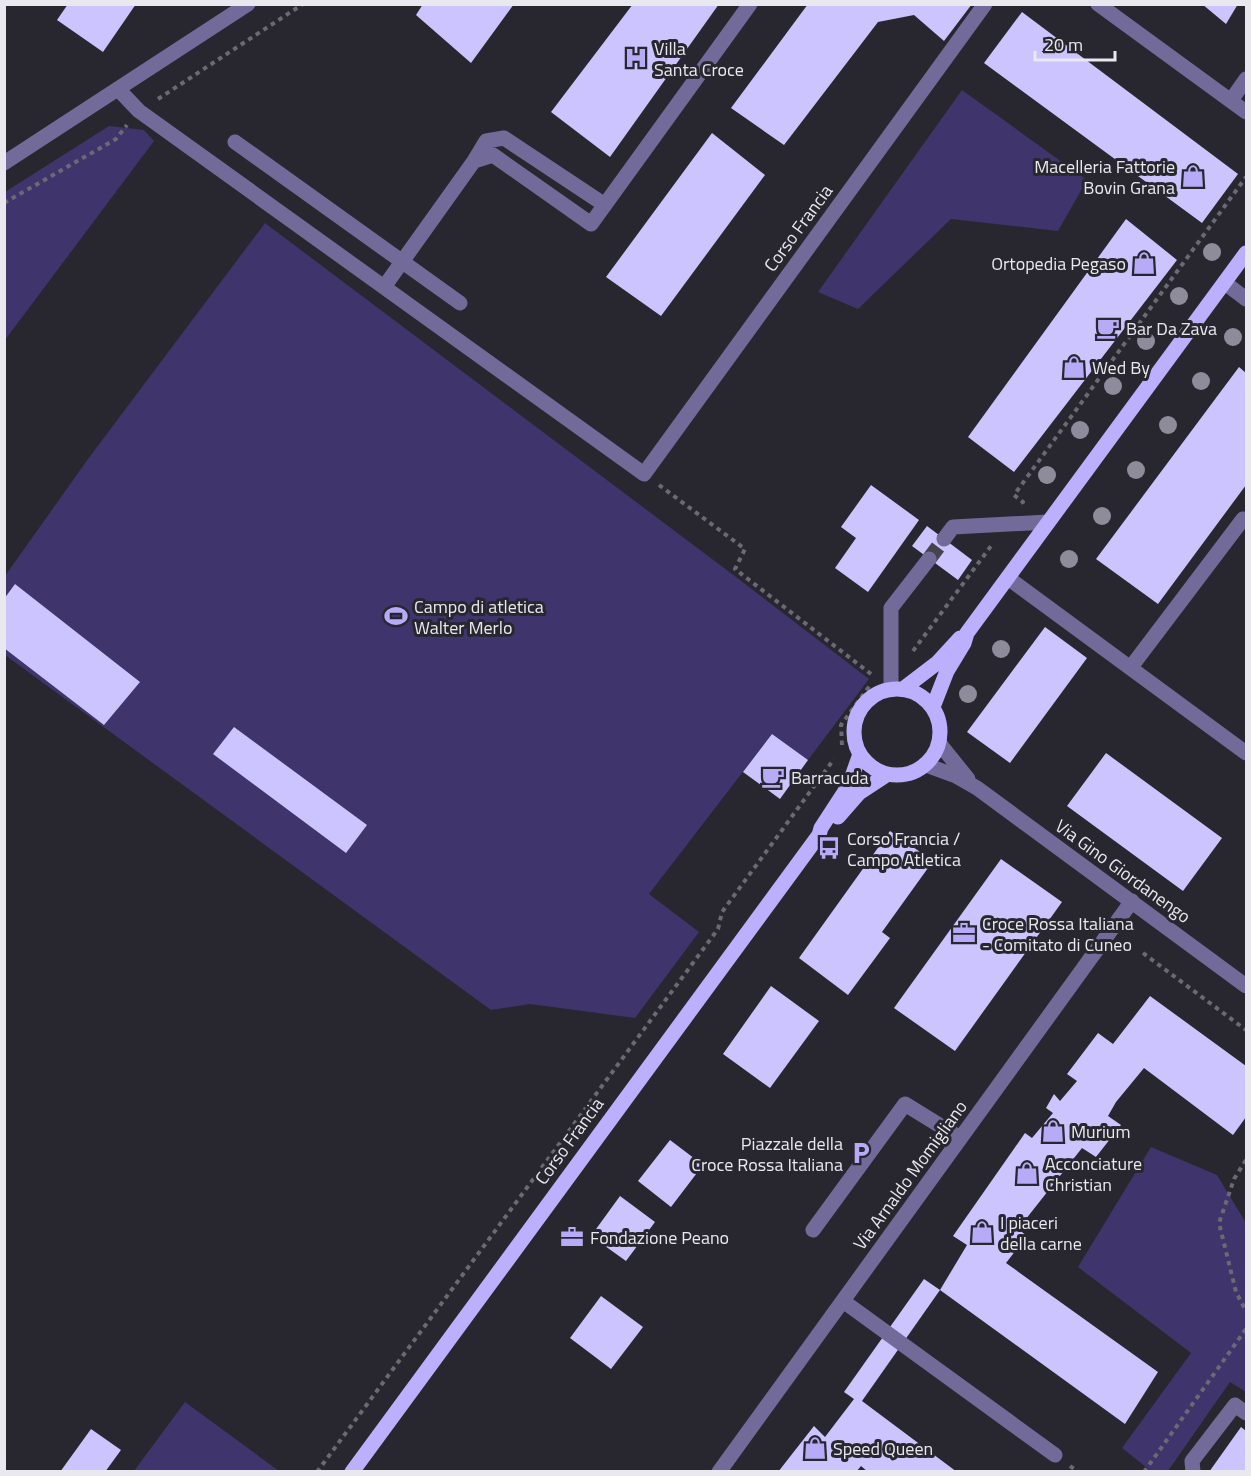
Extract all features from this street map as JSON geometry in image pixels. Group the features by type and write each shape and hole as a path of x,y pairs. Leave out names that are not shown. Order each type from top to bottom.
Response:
{"main road":[{"path":"897,688 915,692 925,698 939,718 941,730 934,755 926,765 902,775 876,770 860,754 854,733 856,716 862,706 870,697 897,688 937,663 958,639 967,633 1246,253"},
{"path":"933,707 947,671 964,643 967,633"},
{"name":"Corso Francia","path":"352,1472 819,835 821,828 849,785 860,754"},
{"name":"Corso Francia","path":"819,835 826,832 859,792 888,774"}],"street":[{"path":"4,163 248,4"},
{"path":"474,161 493,155 591,224 750,4"},
{"name":"Corso Francia","path":"644,474 985,4"},
{"path":"1098,4 1232,99 1246,112"},
{"path":"1232,99 1246,78"},
{"path":"118,89 140,111 644,474"},
{"path":"384,287 486,141 504,138 605,205"},
{"path":"235,142 460,303"},
{"path":"1225,283 1246,299"},
{"path":"1131,668 1243,519 1246,521"},
{"path":"944,539 953,527 1048,522"},
{"path":"897,688 891,670 891,608 929,559"},
{"path":"1008,578 1246,753"},
{"name":"Via Gino Giordanengo","path":"939,743 977,788"},
{"name":"Via Gino Giordanengo","path":"926,765 956,776 977,788 1246,986"},
{"name":"Via Arnaldo Momigliano","path":"719,1472 1132,901"},
{"path":"813,1230 905,1104 960,1138"},
{"path":"843,1301 1055,1455"},
{"path":"1193,1472 1192,1461 1235,1405 1246,1413"}],"path":[{"path":"891,670 903,665 1023,502 1014,495 1246,177"},
{"path":"644,474 745,549 735,569 876,678 841,725 842,750"},
{"path":"317,1472 718,929 722,912 835,759"},
{"path":"1143,953 1246,1030"},
{"path":"1246,1160 1234,1179 1219,1222 1236,1292 1246,1311"},
{"path":"1144,1472 1246,1329"}],"shaded area":[{"path":"962,90 1087,180 1058,231 951,219 858,309 818,292"},
{"path":"109,126 144,130 154,141 5,340 5,192"},
{"name":"Campo di atletica Walter Merlo","path":"265,223 869,679 808,760 772,734 649,894 699,932 635,1018 530,1004 491,1010 5,655 5,576 88,459"},
{"path":"1151,1147 1217,1175 1246,1223 1246,1392 1230,1382 1168,1471 1151,1471 1122,1448 1191,1353 1078,1267"},
{"path":"185,1402 279,1471 134,1471"}],"building":[{"path":"68,4 136,4 103,52 57,20"},
{"path":"423,4 514,4 471,63 416,15"},
{"name":"Villa Santa Croce","path":"633,4 719,4 610,157 551,112"},
{"path":"808,4 972,4 944,41 914,15 878,22 784,145 731,108"},
{"path":"1202,4 1238,4 1226,24"},
{"path":"1022,12 1238,174 1202,223 984,63"},
{"path":"712,133 765,175 661,316 606,277"},
{"path":"1126,219 1177,260 1014,472 968,437"},
{"path":"1239,367 1246,373 1246,485 1158,604 1096,559"},
{"path":"871,485 919,520 868,592 835,568 856,538 841,527"},
{"path":"927,526 972,560 958,580 912,546"},
{"path":"15,584 140,682 104,725 4,648 4,599"},
{"path":"1045,627 1087,658 1010,763 967,732"},
{"path":"234,727 367,825 346,853 213,754"},
{"path":"772,734 808,760 780,799 743,772"},
{"path":"1106,753 1222,838 1183,891 1067,806"},
{"path":"890,831 933,861 882,932 890,938 848,995 799,958"},
{"path":"1001,859 1062,902 955,1051 894,1008"},
{"path":"771,986 819,1021 770,1088 723,1054"},
{"path":"1150,996 1246,1066 1246,1117 1233,1135 1144,1068 1116,1102 1108,1116 1121,1125 1096,1157 1082,1148 1018,1229 1027,1236 1006,1263 1158,1372 1125,1424 940,1290 967,1245 953,1236 1025,1133 1032,1138 1053,1113 1046,1108 1054,1094 1060,1101 1077,1081 1067,1074 1098,1033 1113,1044"},
{"path":"670,1140 703,1165 671,1207 638,1181"},
{"path":"620,1196 655,1222 626,1261 591,1236"},
{"path":"924,1279 940,1290 862,1401 957,1472 868,1472 861,1466 856,1472 778,1472 814,1426 825,1437 854,1399 844,1392"},
{"path":"601,1296 643,1327 611,1369 570,1338"},
{"path":"1241,1427 1246,1431 1246,1472 1209,1472"},
{"path":"91,1429 121,1450 105,1472 60,1472"}],"tunnel":[{"path":"929,559 944,539"}],"place":[{"name":"Villa Santa Croce","path":"636,58"},
{"name":"Macelleria Fattorie Bovin Grana","path":"1193,176"},
{"name":"Ortopedia Pegaso","path":"1144,263"},
{"name":"Bar Da Zava","path":"1108,328"},
{"name":"Wed By","path":"1074,367"},
{"name":"Campo di atletica Walter Merlo","path":"396,616"},
{"name":"Barracuda","path":"773,777"},
{"name":"Corso Francia / Campo Atletica","path":"829,848"},
{"name":"Croce Rossa Italiana - Comitato di Cuneo","path":"964,933"},
{"name":"Murium","path":"1053,1131"},
{"name":"Piazzale della Croce Rossa Italiana","path":"861,1153"},
{"name":"Acconciature Christian","path":"1027,1173"},
{"name":"I piaceri della carne","path":"982,1232"},
{"name":"Fondazione Peano","path":"572,1237"},
{"name":"Speed Queen","path":"815,1448"}]}
